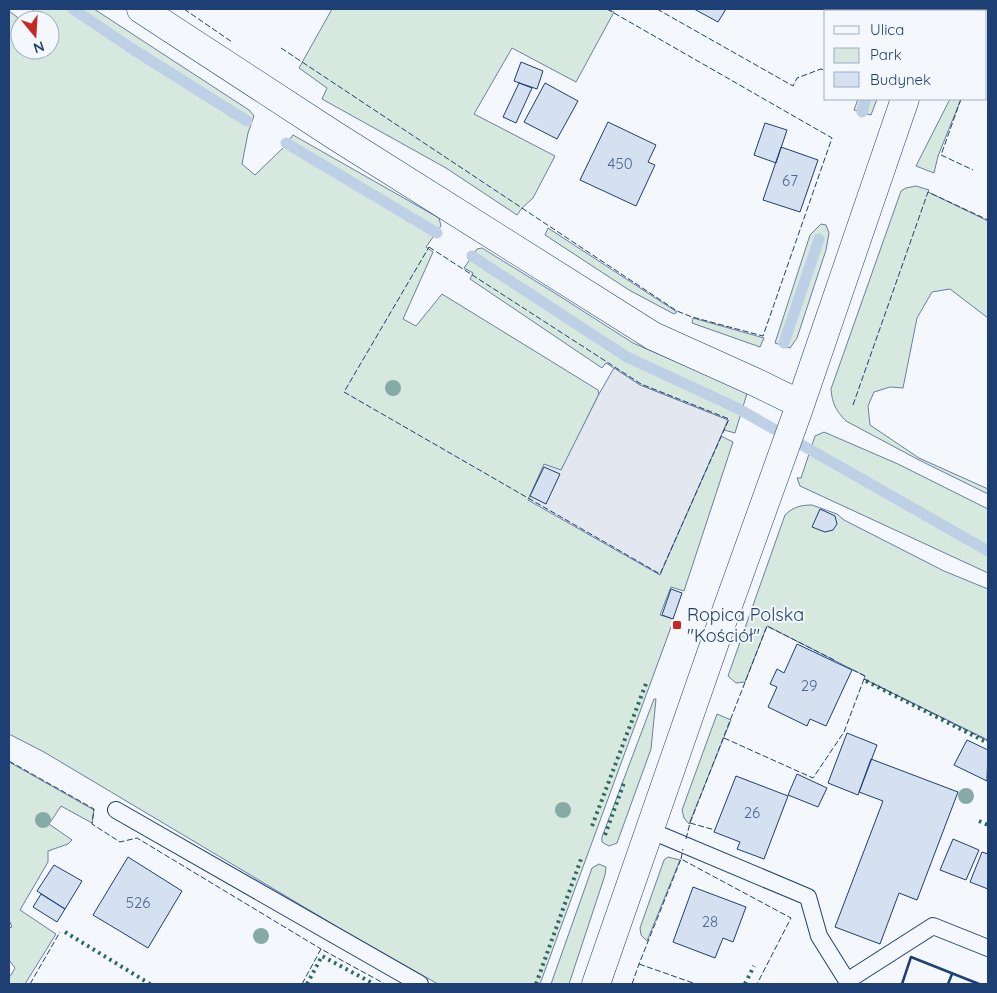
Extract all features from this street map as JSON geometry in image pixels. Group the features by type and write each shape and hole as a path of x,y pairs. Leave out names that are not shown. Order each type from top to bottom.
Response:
{"main road":[{"path":"142,9 334,135 653,336 755,382 799,408"},
{"path":"596,984 906,100"}],"lane":[{"path":"116,810 420,984"},
{"path":"649,830 808,897 819,936 848,983 933,926 988,948"}],"green space":[{"path":"94,9 249,110 254,116 248,133 242,164 255,175 284,147 293,135 439,218 441,226 426,247 433,252 403,319 416,326 442,294 598,390 599,394 561,471 659,575 721,436 733,442 684,591 671,587 660,615 674,619 540,984 438,984 341,929 44,752 9,734 9,11 10,60 60,60 60,10 34,10"},
{"path":"332,9 608,9 614,12 576,82 512,48 474,114 555,156 533,198 517,215 446,168 322,99 327,88 299,68"},
{"path":"858,100 877,100 871,115 854,110"},
{"path":"949,100 961,100 938,156 934,173 916,166"},
{"path":"916,186 929,190 928,192 988,221 988,318 950,289 932,292 917,318 903,388 890,387 874,392 868,406 870,425 919,458 988,489 988,494 846,421 837,410 832,398 831,389 901,191"},
{"path":"821,224 826,225 829,233 826,250 797,338 790,348 775,343 810,235"},
{"path":"548,228 677,312 674,314 629,290 545,235"},
{"path":"482,248 633,343 718,380 748,390 735,433 724,430 728,420 640,385 606,363 602,368 470,279 473,273 464,268 477,249"},
{"path":"693,318 764,338 760,347 692,323"},
{"path":"824,432 898,464 988,509 988,573 800,486 797,478 801,478 815,436"},
{"path":"812,505 837,514 844,520 944,571 988,589 988,740 864,679 865,676 767,626 745,682 736,683 728,676 785,515 797,507"},
{"path":"654,699 656,699 651,749 617,843 609,846 602,842 602,837"},
{"path":"717,714 731,720 689,824 684,818 682,810"},
{"path":"9,762 94,810 92,823 61,806 49,824 72,840 68,844 48,851 48,862 20,910 56,934 25,984 9,984 9,975 11,975 15,968 9,960 9,928 12,927 9,920"},
{"path":"668,857 680,860 647,941 641,935 640,928 664,860"},
{"path":"599,864 606,867 605,875 569,984 551,984 592,868"}],"shaded area":[{"path":"614,368 640,385 728,420 660,575 528,500 544,464 561,470"}],"building":[{"path":"694,9 726,9 718,22"},
{"path":"521,62 543,71 537,89 514,81"},
{"path":"519,83 532,88 516,123 503,117"},
{"path":"545,83 578,101 557,139 524,122"},
{"path":"608,122 656,145 648,162 655,165 636,206 580,180"},
{"path":"765,123 787,130 776,163 754,155"},
{"path":"781,147 818,160 800,212 763,200"},
{"path":"544,467 560,474 546,504 530,496"},
{"path":"820,509 835,516 837,524 833,530 825,532 812,527"},
{"path":"671,589 682,593 673,619 662,615"},
{"path":"797,644 852,670 826,726 810,719 807,726 768,707 777,687 770,684 777,669 784,673"},
{"path":"847,733 877,745 858,795 828,783"},
{"path":"967,740 988,750 987,781 954,765"},
{"path":"871,759 958,792 917,900 899,893 880,944 835,927 883,801 859,792"},
{"path":"797,774 827,788 818,807 788,795"},
{"path":"736,776 788,796 764,859 737,849 740,842 714,832"},
{"path":"953,839 979,850 966,880 940,870"},
{"path":"982,852 988,854 988,889 970,882"},
{"path":"128,857 182,891 148,948 93,915"},
{"path":"54,865 82,881 65,909 37,891"},
{"path":"693,887 746,907 733,942 723,938 715,958 673,942"},
{"path":"41,894 65,909 57,922 33,907"}],"waterway":[{"path":"73,9 247,121"},
{"path":"862,112 866,100"},
{"path":"286,143 437,233"},
{"path":"784,343 819,239"},
{"path":"472,256 627,357 737,408 988,551"}],"hedge":[{"path":"592,826 647,681"},
{"path":"866,681 988,743"},
{"path":"605,835 625,780"},
{"path":"979,821 988,825"},
{"path":"536,984 581,859"},
{"path":"65,932 150,984"},
{"path":"307,984 322,956 374,984"},
{"path":"745,984 754,966"}],"fence":[{"path":"184,9 232,42"},
{"path":"281,48 677,311 692,317 763,336 832,138 607,9"},
{"path":"657,9 793,86 797,78 821,69 824,70"},
{"path":"961,100 941,155 973,170"},
{"path":"853,405 928,192 988,220"},
{"path":"429,247 641,384 729,419 660,574 344,392 429,247"},
{"path":"686,839 690,823 767,626 834,660"},
{"path":"724,738 813,778 844,732 865,676 849,668"},
{"path":"864,679 988,741"},
{"path":"9,761 94,809 92,824 120,842 137,838 321,949"},
{"path":"690,823 715,830"},
{"path":"681,859 683,849"},
{"path":"632,984 681,859 791,918 757,984"},
{"path":"30,984 60,932"},
{"path":"302,984 321,949 385,984"},
{"path":"639,964 696,984"}],"wall":[{"path":"902,984 911,957 979,984"},
{"path":"948,984 952,974"}],"place":[{"name":"Ropica Polska \"Kościół\"","path":"677,625"}]}
